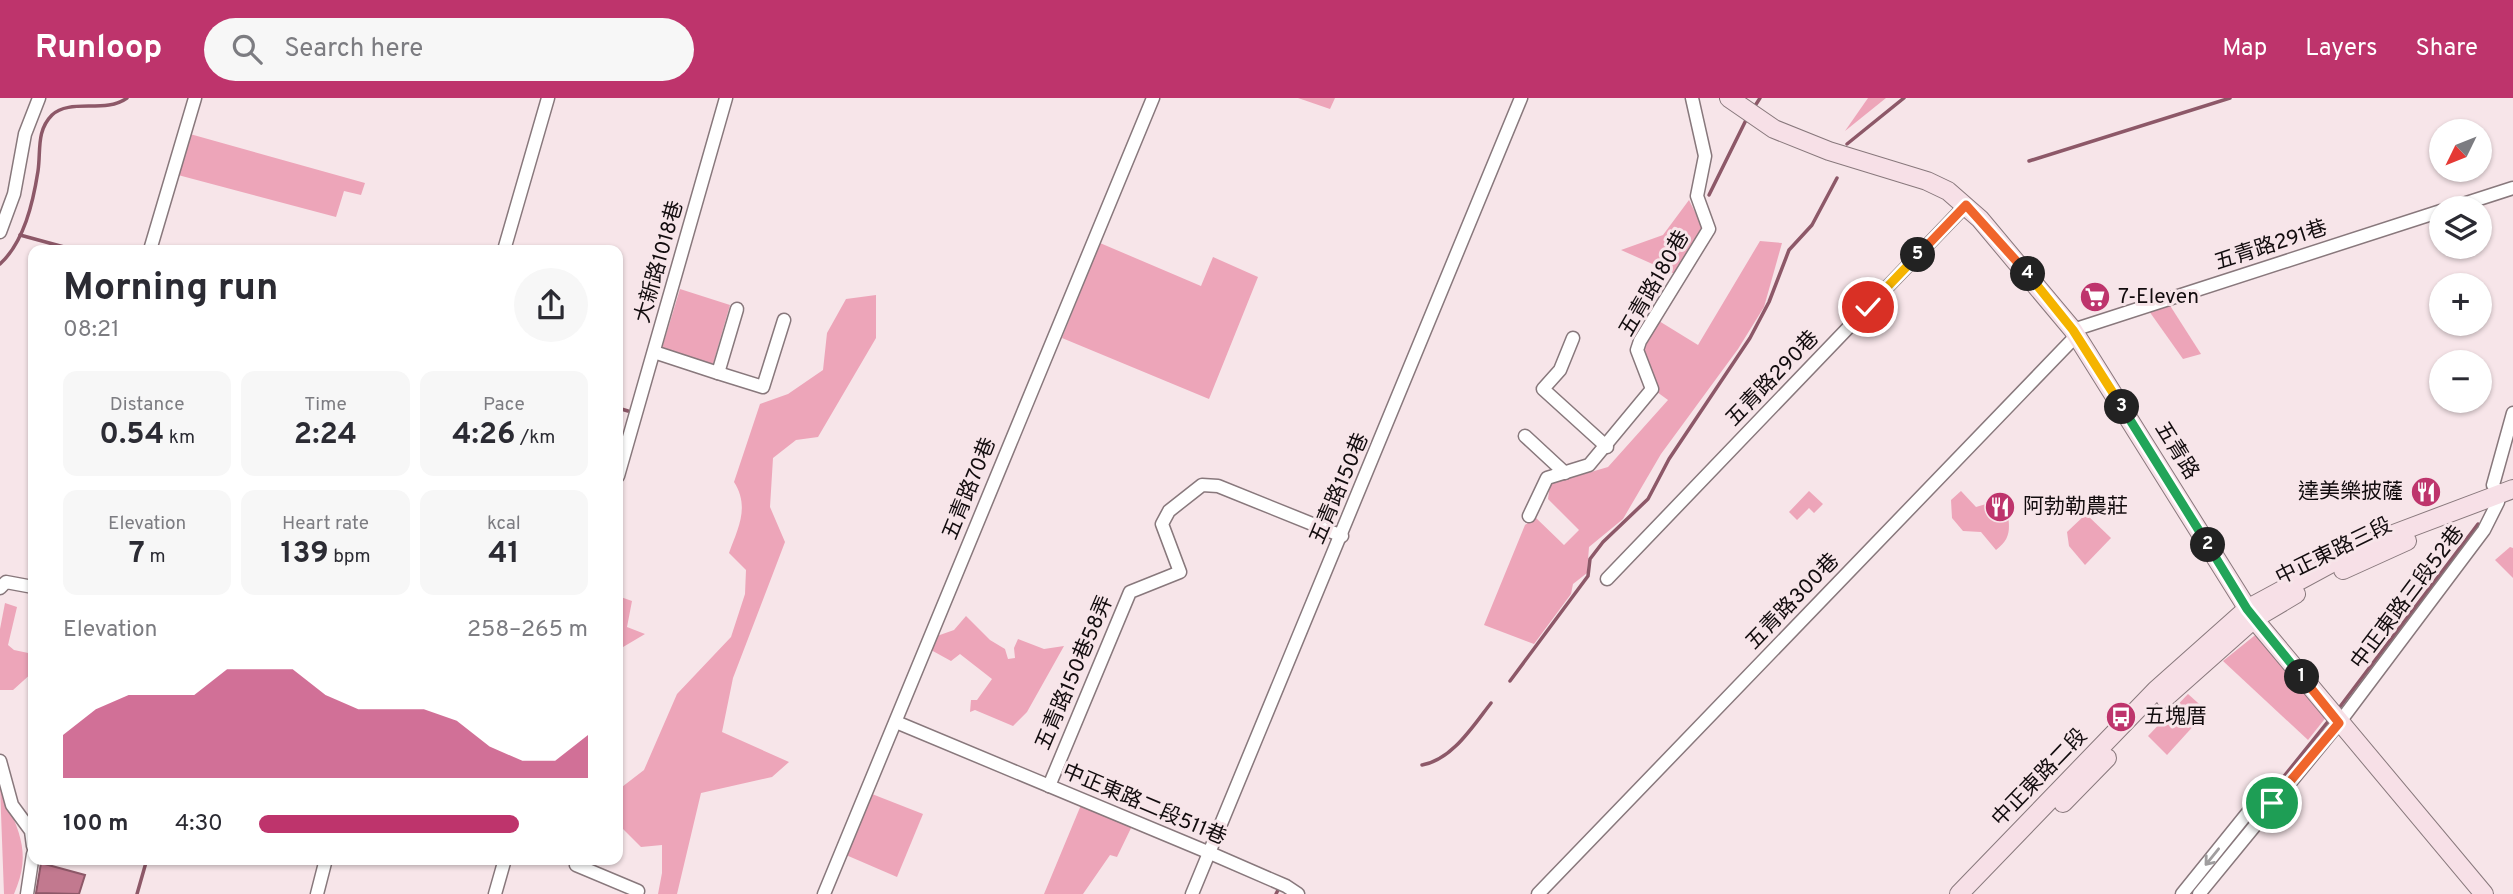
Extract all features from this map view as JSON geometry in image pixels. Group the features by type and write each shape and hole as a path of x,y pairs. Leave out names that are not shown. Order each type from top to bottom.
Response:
{"street":[{"path":"0,232 14,194 25,134 39,98"},
{"path":"151,245 195,98"},
{"path":"505,245 548,98"},
{"name":"大新路1018巷","path":"623,459 726,98"},
{"name":"五青路70巷","path":"824,894 1153,98"},
{"name":"五青路150巷","path":"1192,894 1521,98"},
{"name":"五青路180巷","path":"1529,516 1547,478 1589,465 1607,447 1651,389 1649,375 1637,351 1640,341 1709,229 1697,196 1705,156 1692,98"},
{"name":"五青路","path":"1728,98 1774,129 1829,151 1927,181 1966,205 2004,244 2075,333 2251,614 2484,894"},
{"path":"2488,196 2513,188"},
{"name":"五青路290巷","path":"1607,579 1966,205"},
{"name":"五青路291巷","path":"2075,333 2429,215"},
{"path":"718,373 737,309"},
{"path":"654,352 762,387 784,320"},
{"name":"五青路300巷","path":"1538,894 2075,333"},
{"path":"1573,338 1560,370 1543,388 1607,447"},
{"path":"2506,496 2493,485 2513,413"},
{"path":"1525,436 1565,473"},
{"name":"五青路150巷58弄","path":"1049,786 1130,592 1180,572 1162,524 1169,511 1202,485 1218,486 1342,536"},
{"name":"中正東路三段","path":"2251,614 2506,496"},
{"name":"中正東路三段52巷","path":"2199,894 2339,723 2484,530 2506,496"},
{"path":"0,588 6,582 28,586"},
{"name":"中正東路二段","path":"1959,894 2156,690 2251,614"},
{"name":"中正東路二段","path":"1975,894 2164,699 2251,614"},
{"name":"中正東路二段511巷","path":"896,722 1210,853 1286,886 1298,894"},
{"path":"0,761 12,805 28,827"},
{"path":"2182,894 2262,795 2272,803"},
{"path":"27,894 31,865"},
{"path":"317,894 325,865"},
{"path":"495,894 503,865"},
{"path":"576,865 638,893"}],"shaded area":[{"path":"1298,98 1335,98 1330,109"},
{"path":"1868,98 1886,98 1845,131"},
{"path":"190,134 365,183 361,195 344,191 336,217 178,175"},
{"path":"1689,200 1703,228 1675,274 1621,250 1663,235"},
{"path":"1760,241 1782,243 1764,307 1738,349 1661,454 1623,519 1589,547 1587,573 1573,584 1571,594 1534,644 1484,625 1525,525 1535,517 1564,545 1579,530 1548,499 1550,484 1608,467 1668,400 1657,392 1644,357 1645,345 1659,321 1698,345"},
{"path":"1100,243 1201,286 1213,257 1258,277 1209,399 1062,338"},
{"path":"680,289 730,305 713,364 662,348"},
{"path":"876,295 876,338 818,437 796,440 773,458 770,507 785,542 733,678 722,732 789,762 772,777 701,793 677,894 658,894 662,873 662,845 641,847 623,829 623,786 644,770 677,694 731,637 745,594 746,570 729,553 742,509 739,491 734,482 760,404 788,394 823,370 827,333 846,299"},
{"path":"2169,304 2201,354 2183,359 2149,311"},
{"path":"1809,491 1823,504 1814,513 1809,508 1797,520 1789,512"},
{"path":"1961,491 1976,507 1986,504 2008,514 2008,534 1996,550 1981,532 1963,531 1952,518 1951,500"},
{"path":"2086,514 2111,538 2085,565 2069,546 2067,532"},
{"path":"2510,547 2513,548 2513,578 2495,560"},
{"path":"623,598 632,601 627,627 645,634 623,647"},
{"path":"5,603 17,607 8,645 14,650 28,653 28,676 13,690 0,690 0,629"},
{"path":"966,616 990,640 1005,649 1008,659 1015,658 1014,648 1018,639 1044,649 1064,646 1027,712 1013,726 975,710 970,712 971,700 977,700 992,679 960,654 951,661 931,650 937,636 954,630"},
{"path":"2259,632 2327,716 2308,740 2223,661"},
{"path":"2188,694 2207,711 2167,755 2148,736"},
{"path":"0,786 17,827 23,851 20,878 14,894 4,894"},
{"path":"872,794 923,814 897,877 846,855"},
{"path":"1081,805 1132,826 1117,857 1110,855 1083,894 1044,894"},
{"path":"41,865 85,875 79,894 36,893"}],"waterway":[{"path":"0,264 15,245 30,209 38,171 41,134 47,121 59,110 68,107 109,105 127,98"},
{"path":"1753,109 1760,98"},
{"path":"1847,144 1904,98"},
{"path":"2029,161 2230,98"},
{"path":"1709,195 1747,118"},
{"path":"1510,681 1588,576 1590,559 1603,542 1648,499 1669,459 1750,338 1769,302 1789,250 1812,225 1837,178"},
{"path":"20,235 57,245"},
{"path":"623,410 628,411"},
{"path":"2339,708 2478,524"},
{"path":"1422,765 1433,762 1452,749 1491,703"},
{"path":"2269,795 2330,719"},
{"path":"137,894 145,865"},
{"path":"1276,894 1278,890"}],"place":[{"name":"7-Eleven","path":"2095,297"},
{"name":"達美樂披薩","path":"2426,492"},
{"name":"阿勃勒農莊","path":"2000,507"},
{"name":"五塊厝","path":"2121,717"}],"route":[{"path":"1868,307 1966,205 2004,244 2073,330 2247,609 2339,723 2272,803"}]}
